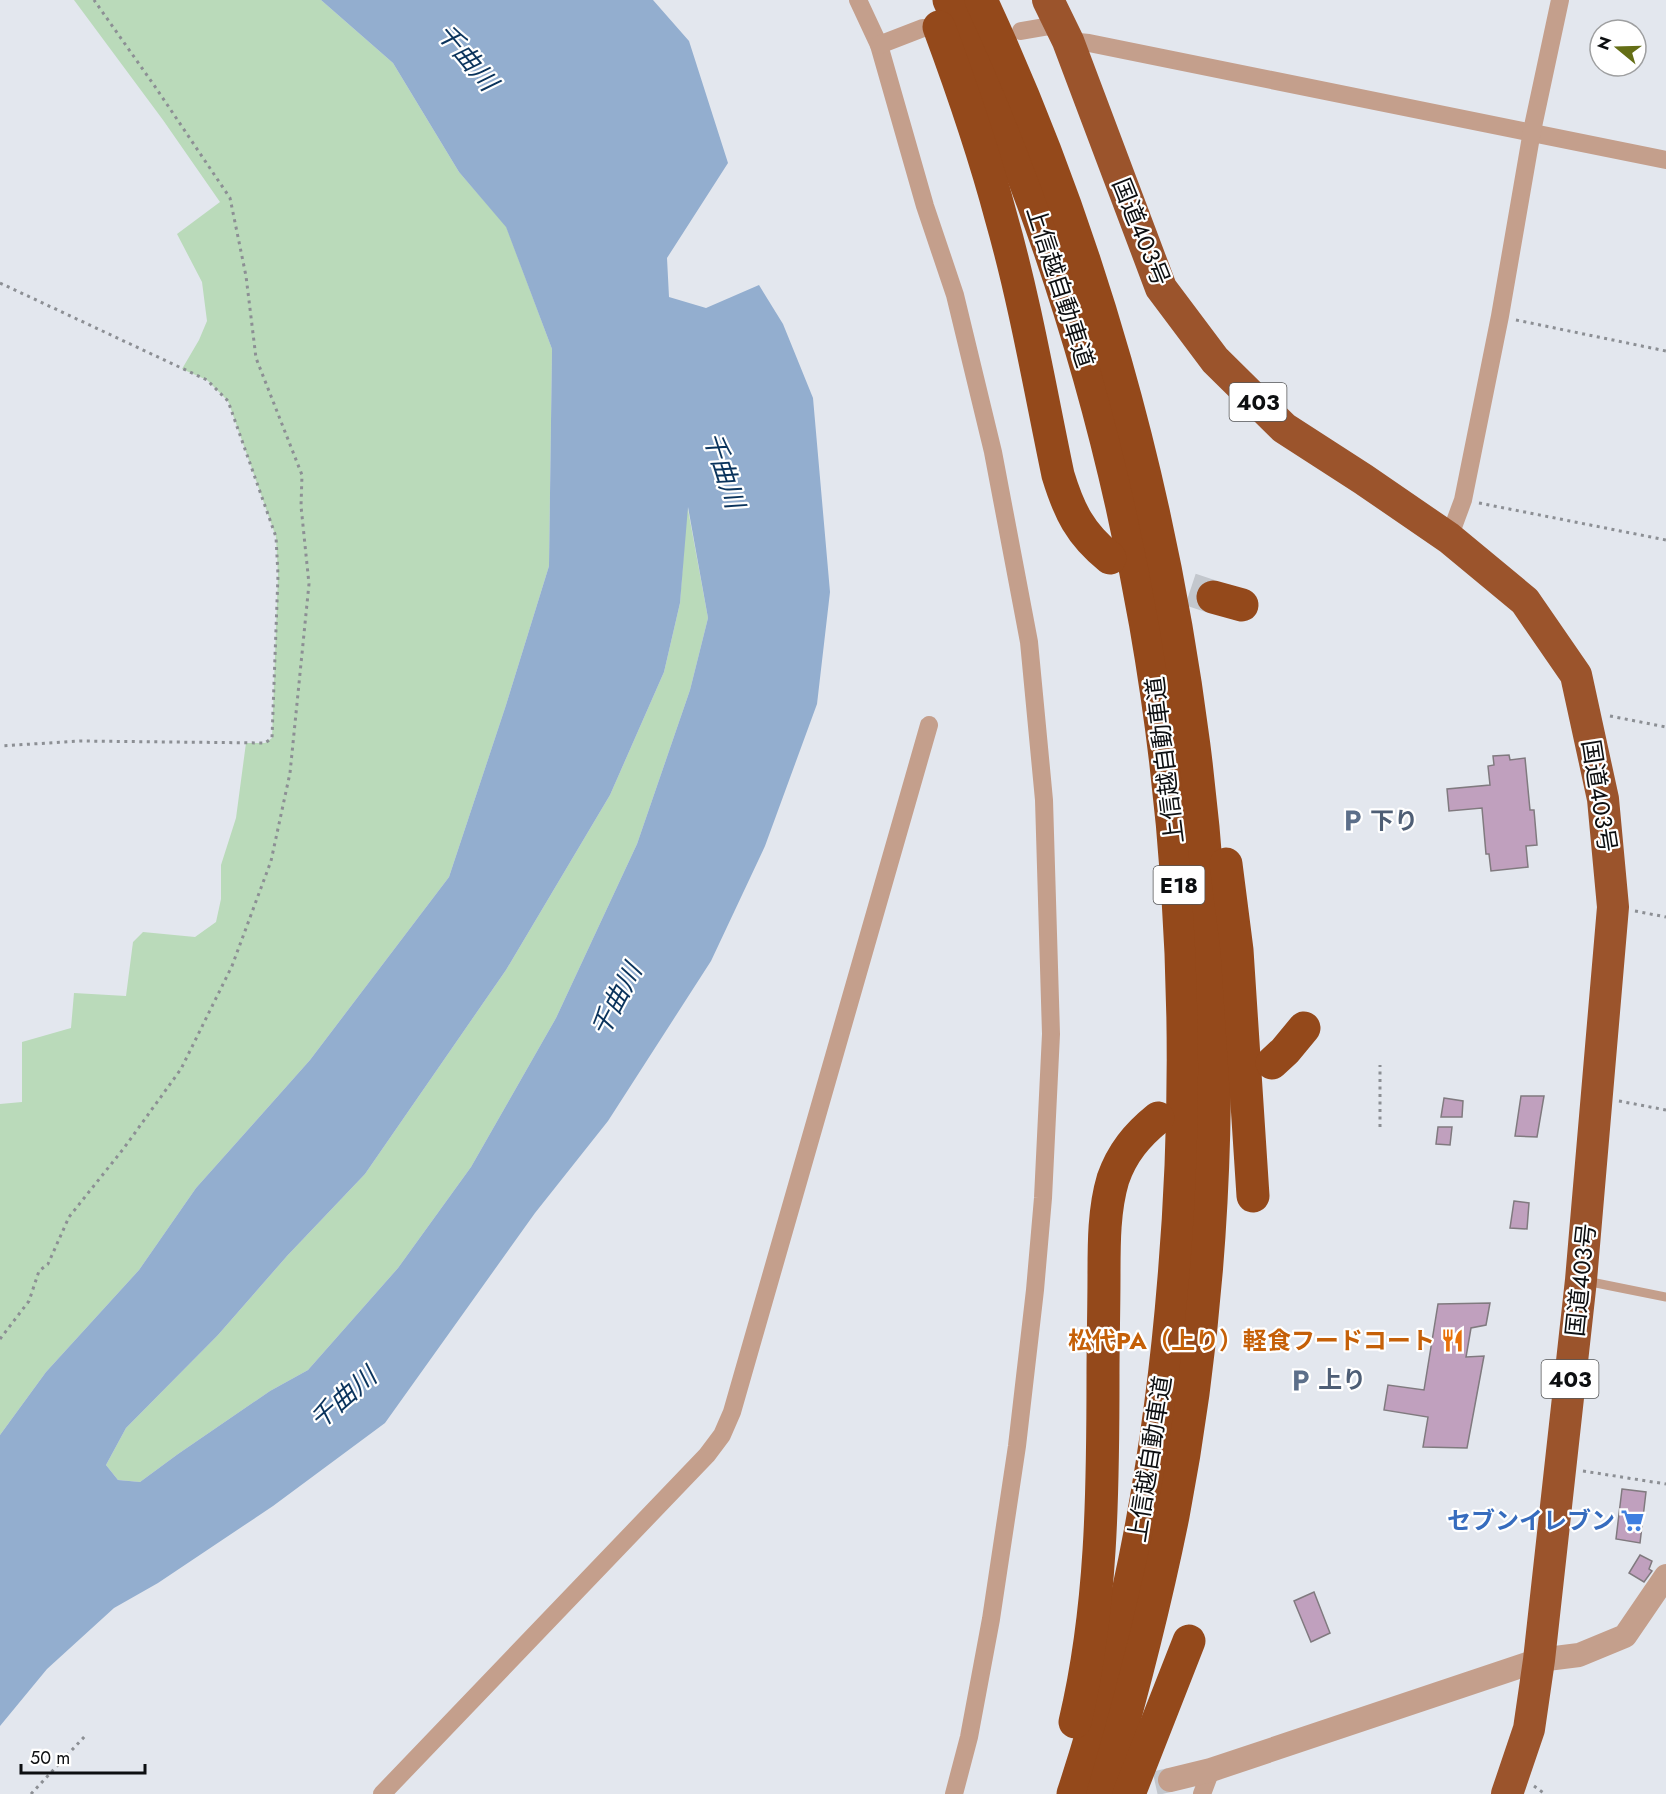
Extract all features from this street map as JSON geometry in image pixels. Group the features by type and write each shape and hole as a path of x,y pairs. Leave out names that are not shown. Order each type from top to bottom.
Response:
{"highway":[{"name":"上信越自動車道","path":"949,0 996,107 1026,183 1055,267 1107,442 1129,537 1150,648 1162,724 1179,891 1184,1062 1182,1149 1175,1267 1161,1404 1144,1508 1126,1596 1104,1691 1073,1794"},
{"name":"上信越自動車道","path":"981,0 1033,121 1083,259 1127,404 1157,521 1191,727 1207,880 1213,1038 1211,1167 1200,1323 1173,1514 1131,1697 1103,1794"},
{"name":"国道403号","path":"1048,0 1068,41 1161,288 1215,360 1284,428 1449,538 1526,601 1576,675 1603,799 1613,907 1581,1280 1539,1660 1529,1729 1507,1794"},
{"path":"926,14 975,130 1002,218 1058,475 1065,497 1083,533 1110,558"},
{"path":"1157,521 1191,655 1225,854 1237,950 1253,1196"},
{"path":"1272,1063 1304,1028"},
{"path":"1057,1794 1079,1706 1099,1561 1102,1494 1104,1256 1108,1203 1113,1180 1125,1153 1143,1130 1158,1118"},
{"path":"1130,1794 1189,1641"}],"street":[{"path":"858,0 879,45 925,206 955,295 993,452 1029,642 1044,800 1051,1034 1043,1198 1036,1279 1021,1410 990,1619 969,1737 954,1794"},
{"path":"1449,538 1462,500 1500,316 1532,131 1560,0"},
{"path":"879,45 926,14"},
{"path":"1021,31 1050,26 1068,41 1089,43 1532,131 1666,160"},
{"path":"382,1794 707,1455 722,1435 732,1412 929,725"},
{"path":"1170,1780 1211,1770 1539,1660 1579,1655 1625,1636 1666,1576"},
{"path":"1202,1794 1211,1770"}],"lane":[{"path":"1581,1280 1666,1297"}],"path":[{"path":"0,1339 28,1301 39,1271 48,1264 69,1217 124,1148 180,1069 232,966 272,861 290,773 309,584 301,506 302,475 256,358 246,276 230,198 94,0"},
{"path":"0,283 207,380 217,390 228,402 276,537 278,575 272,738 265,743 80,741 0,746"},
{"path":"1500,316 1666,351"},
{"path":"1462,500 1666,540"},
{"path":"1584,711 1666,727"},
{"path":"1613,907 1666,917"},
{"path":"1380,1065 1380,1127"},
{"path":"1597,1097 1666,1110"},
{"path":"1560,1467 1666,1484"},
{"path":"31,1794 85,1736"}],"green space":[{"path":"74,0 321,0 393,63 459,172 506,226 552,349 549,566 449,877 310,1060 196,1188 139,1270 46,1372 0,1435 0,1104 22,1102 22,1042 71,1028 74,993 126,996 133,942 143,932 195,937 216,922 221,899 221,865 236,818 246,743 265,743 272,738 278,575 276,537 228,401 207,380 182,369 207,321 202,282 177,234 220,202 163,120"},
{"path":"687,504 708,618 690,690 637,844 556,1018 471,1167 398,1268 308,1370 270,1391 140,1482 118,1480 106,1465 126,1428 218,1335 287,1256 365,1174 506,970 610,795 664,672 680,603"}],"water":[{"name":"千曲川","path":"321,0 653,0 689,41 728,163 667,258 669,297 706,308 759,285 783,324 813,398 830,592 817,704 765,846 711,961 608,1121 535,1213 385,1423 273,1506 158,1583 114,1608 47,1669 0,1726 0,1435 46,1372 139,1270 196,1188 310,1060 449,877 549,566 552,349 506,227 459,172 393,63","holes":["688,507 708,618 690,690 637,844 556,1018 471,1167 398,1268 308,1370 270,1391 140,1482 118,1480 106,1465 126,1428 218,1335 287,1256 365,1174 506,970 610,795 664,672 680,603"]}],"building":[{"path":"1509,755 1510,760 1525,758 1530,810 1534,810 1537,845 1526,846 1528,867 1491,871 1489,854 1486,854 1482,808 1449,811 1447,789 1490,785 1488,766 1494,765 1493,756"},
{"path":"1521,1096 1544,1096 1537,1137 1515,1136"},
{"path":"1444,1098 1463,1101 1462,1117 1441,1117"},
{"path":"1438,1127 1452,1127 1450,1145 1436,1144"},
{"path":"1514,1201 1529,1203 1527,1229 1510,1228"},
{"path":"1490,1303 1486,1325 1471,1328 1466,1357 1484,1356 1467,1448 1423,1447 1428,1417 1384,1410 1388,1385 1424,1390 1438,1304"},
{"path":"1622,1489 1646,1492 1640,1543 1616,1539"},
{"path":"1640,1555 1652,1561 1649,1569 1652,1571 1644,1582 1629,1573"},
{"path":"1314,1592 1330,1633 1311,1642 1294,1601"}],"tunnel":[{"path":"1144,574 1213,597"},
{"path":"1120,1791 1170,1780"}],"place":[{"name":"下り","path":"1352,821"},
{"name":"松代PA（上り）軽食フードコート","path":"1453,1341"},
{"name":"上り","path":"1300,1380"},
{"name":"セブンイレブン","path":"1633,1521"}]}
